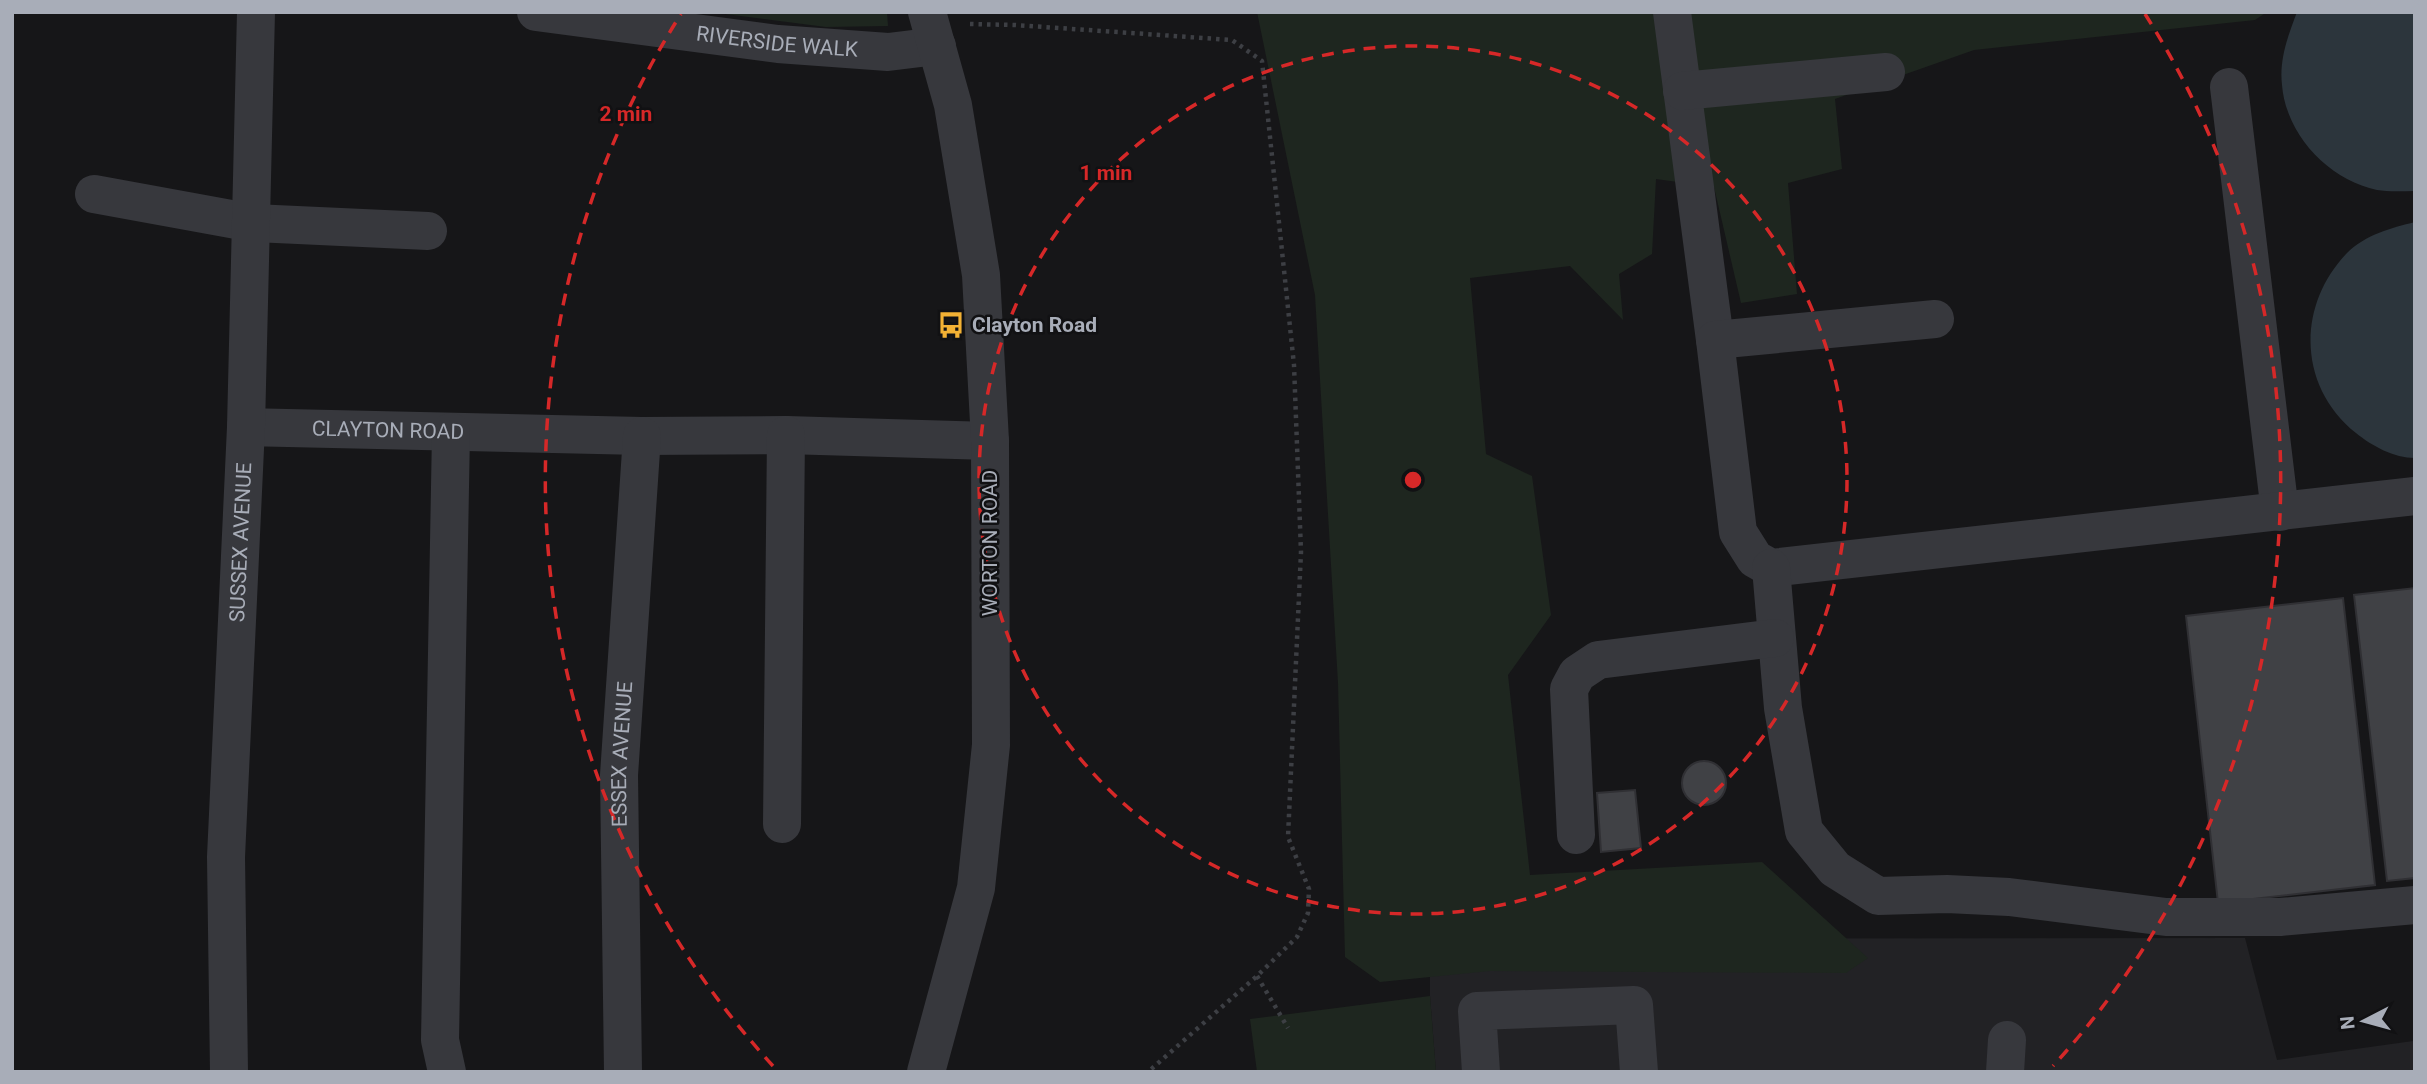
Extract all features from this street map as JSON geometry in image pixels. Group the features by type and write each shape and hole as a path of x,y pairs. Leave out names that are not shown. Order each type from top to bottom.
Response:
{"street":[{"name":"SUSSEX AVENUE","path":"229,1072 226,857 246,426 256,12"},
{"name":"RIVERSIDE WALK","path":"536,12 778,44 888,52 932,27"},
{"path":"1673,17 1738,532 1755,559 1771,568 2415,496"},
{"name":"WORTON ROAD","path":"926,1072 976,888 991,745 990,441 981,275 953,106 932,27"},
{"path":"1682,91 1886,72"},
{"path":"2229,87 2280,512"},
{"path":"94,194 253,223 428,231"},
{"path":"1715,340 1935,319"},
{"name":"CLAYTON ROAD","path":"246,426 990,441"},
{"path":"447,1072 440,1040 451,432"},
{"path":"782,824 786,435"},
{"name":"ESSEX AVENUE","path":"623,1072 619,775 642,436"},
{"path":"1771,568 1783,708 1804,831 1835,869 1878,896 1947,894 2009,897 2166,917 2280,917 2415,905"},
{"path":"1576,835 1569,688 1577,674 1598,660 1775,638"},
{"path":"1481,1072 1477,1011 1634,1005 1639,1072"}],"path":[{"path":"932,27 1015,25 1232,40 1262,61 1294,365 1301,552 1287,837 1309,890 1308,913 1297,936 1257,976 1148,1072"},
{"path":"1257,976 1288,1028"}],"shaded area":[{"path":"710,12 887,12 888,26 826,27"},
{"path":"1257,12 2267,12 2255,20 1974,50 1835,99 1842,169 1788,183 1797,294 1741,303 1714,187 1656,179 1652,254 1619,274 1623,320 1570,266 1470,278 1486,454 1532,476 1551,615 1508,675 1530,875 1762,862 1868,958 1846,973 1490,971 1380,982 1345,957 1338,683 1315,295"},
{"path":"2297,12 2415,12 2415,191 2382,191 2359,185 2327,166 2301,138 2285,103 2281,75 2285,48"},
{"path":"2415,222 2415,458 2391,454 2376,447 2356,433 2337,414 2323,393 2314,370 2311,346 2312,321 2319,297 2330,274 2347,253 2370,237"},
{"path":"2245,938 2277,1060 2413,1041 2415,1072 1436,1072 1430,996 1430,939"},
{"path":"1430,996 1436,1072 1257,1072 1250,1019"}],"building":[{"path":"2415,588 2415,878 2387,881 2354,595"},
{"path":"2343,598 2375,885 2218,903 2186,616"},
{"path":"1704,761 1720,767 1726,783 1720,799 1704,805 1688,799 1682,783 1688,767"},
{"path":"1635,790 1641,848 1601,852 1597,793"}],"place":[{"name":"Clayton Road","path":"951,325"}]}
